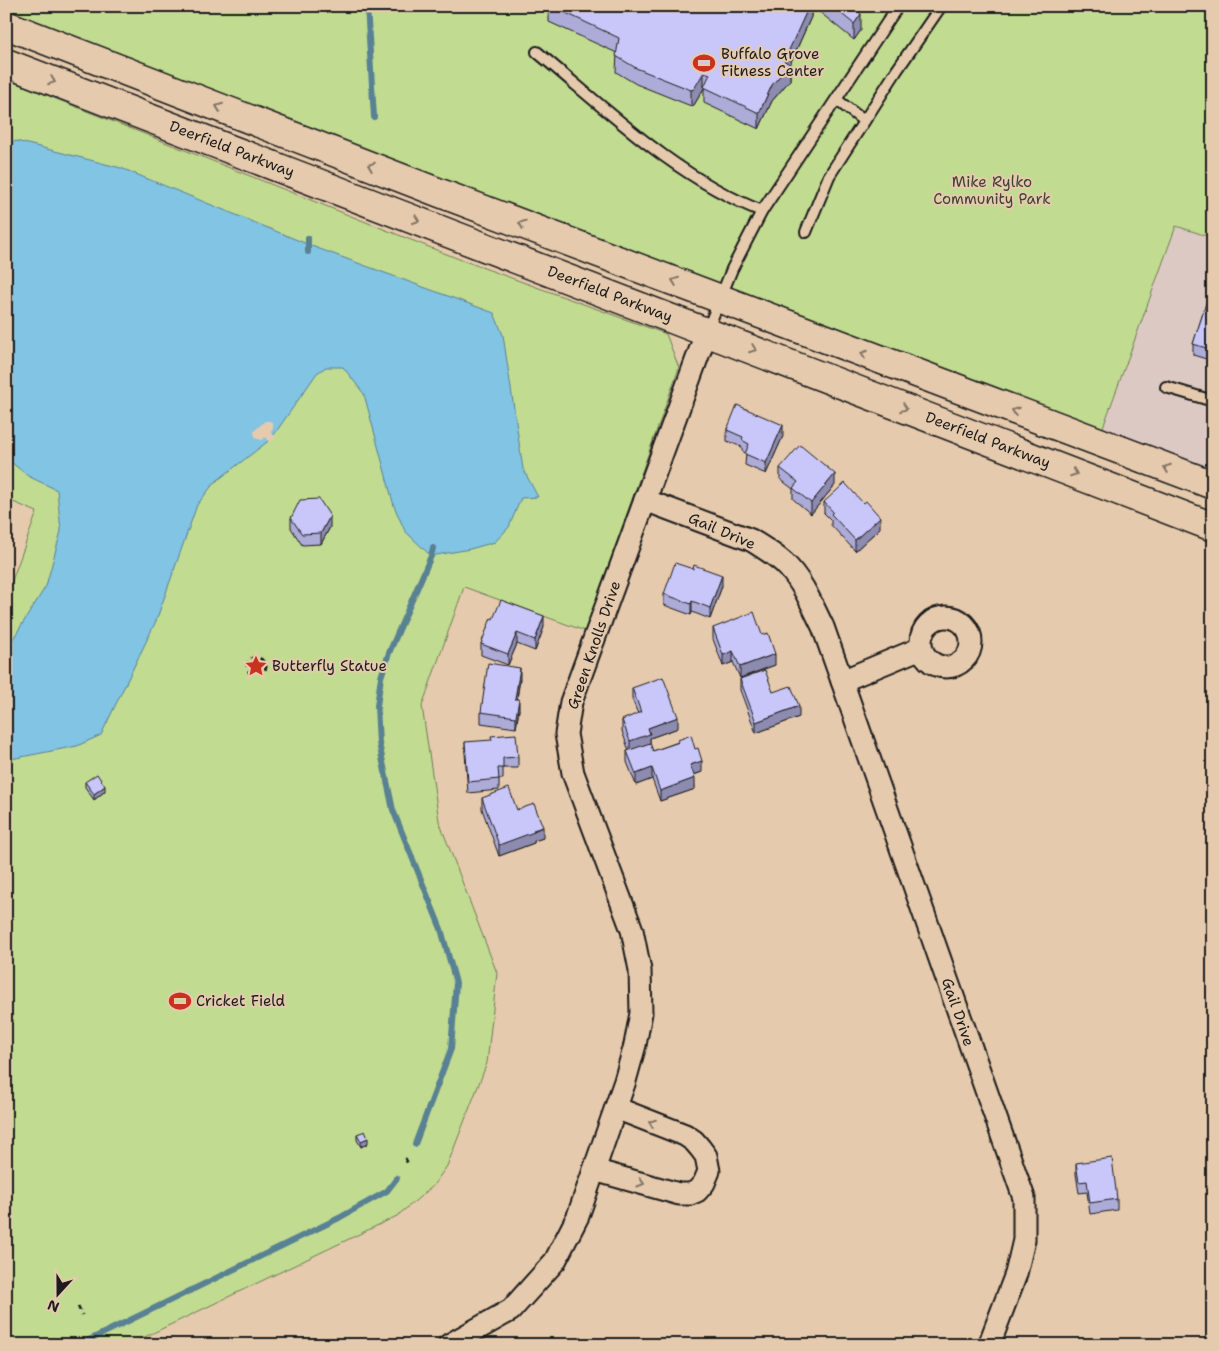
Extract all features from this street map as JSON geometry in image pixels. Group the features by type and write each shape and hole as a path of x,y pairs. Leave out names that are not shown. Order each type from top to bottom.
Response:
{"main road":[{"path":"6,25 440,194 1213,485"},
{"name":"Deerfield Parkway","path":"6,63 1213,526"}],"street":[{"name":"Green Knolls Drive","path":"449,1345 511,1310 555,1260 578,1216 616,1108 635,1046 641,1013 640,970 632,930 573,773 566,734 571,702 707,331"},
{"name":"Gail Drive","path":"646,500 751,540 784,563 804,589 820,619 1024,1198 1024,1240 1016,1274 989,1345"},
{"path":"842,681 921,648"},
{"path":"594,1170 679,1194 697,1192 704,1183 708,1171 706,1156 694,1141 616,1108"}],"lane":[{"path":"707,331 732,269 762,211 898,6"},
{"path":"806,232 829,176 941,6"},
{"path":"537,52 648,144 713,188 737,202 762,211"},
{"path":"837,100 864,121"},
{"path":"1166,386 1213,401"}],"path":[{"path":"250,675 247,665 250,658 254,656 264,660 265,671"},
{"path":"405,1158 408,1164"},
{"path":"78,1306 82,1315"}],"shaded area":[{"path":"1177,225 1213,238 1213,472 1102,430"}],"green space":[{"name":"Mike Rylko Community Park","path":"6,6 1213,6 1213,238 1176,226 1102,430 196,85 6,10"},
{"path":"6,79 459,259 666,334 679,368 585,631 464,587 422,706 439,821 497,973 487,1063 447,1166 432,1187 397,1216 128,1345 6,1345 6,597 37,512 6,499"}],"water":[{"path":"16,141 121,168 317,248 494,313 503,335 523,469 538,497 521,498 509,527 495,542 431,556 405,531 394,506 364,394 343,367 326,367 317,373 271,439 214,483 197,505 156,621 101,735 77,746 6,760 6,650 46,586 61,531 57,490 28,476 6,458 6,145"}],"pier":[{"path":"265,421 273,423 273,429 270,432 276,437 271,443 265,437 263,440 255,437 254,431"}],"building":[{"name":"Buffalo Grove Fitness Center","path":"551,6 809,6 784,61 790,64 772,85 759,113 704,87 710,74 704,72 694,89 691,90 636,68 616,56 619,38"},
{"path":"832,6 851,6 861,14 854,24"},
{"path":"1213,282 1213,350 1193,344"},
{"path":"737,405 783,425 766,463 745,454 749,444 742,440 743,437 727,430"},
{"path":"800,445 835,474 811,503 793,488 798,482 780,468"},
{"path":"845,483 863,503 866,501 880,517 855,540 831,514 833,512 824,502"},
{"path":"319,499 330,516 321,533 302,534 291,518 300,500"},
{"path":"675,563 693,569 694,565 722,575 710,608 692,601 691,604 664,594"},
{"path":"501,600 544,616 535,640 517,633 508,654 481,644 491,618 493,619"},
{"path":"754,612 762,635 768,633 775,654 740,667 733,651 723,655 713,628"},
{"path":"488,663 520,668 515,699 519,699 516,717 481,712"},
{"path":"765,670 773,692 791,686 799,706 756,722 740,679"},
{"path":"663,677 678,717 648,728 650,734 630,741 622,720 641,712 632,688"},
{"path":"516,734 518,757 503,758 503,768 498,768 499,779 468,782 465,742 492,740 491,736"},
{"path":"691,735 695,749 698,748 702,761 690,765 695,778 660,791 652,768 636,774 627,751 650,743 653,751 679,742 678,740"},
{"path":"97,774 105,786 94,794 85,782"},
{"path":"509,788 517,810 534,804 543,827 499,845 482,798"},
{"path":"365,1131 368,1138 361,1141 357,1134"},
{"path":"1112,1158 1117,1199 1090,1203 1087,1181 1079,1182 1076,1163"}],"waterway":[{"path":"367,6 374,117"},
{"path":"308,238 308,252"},
{"path":"415,1144 451,1049 456,983 441,929 393,810 379,743 377,706 381,677 389,653 433,548"},
{"path":"79,1345 339,1218 387,1191 397,1178"}],"place":[{"name":"Buffalo Grove Fitness Center","path":"704,63"},
{"name":"Butterfly Statue","path":"256,666"},
{"name":"Cricket Field","path":"180,1001"}]}
